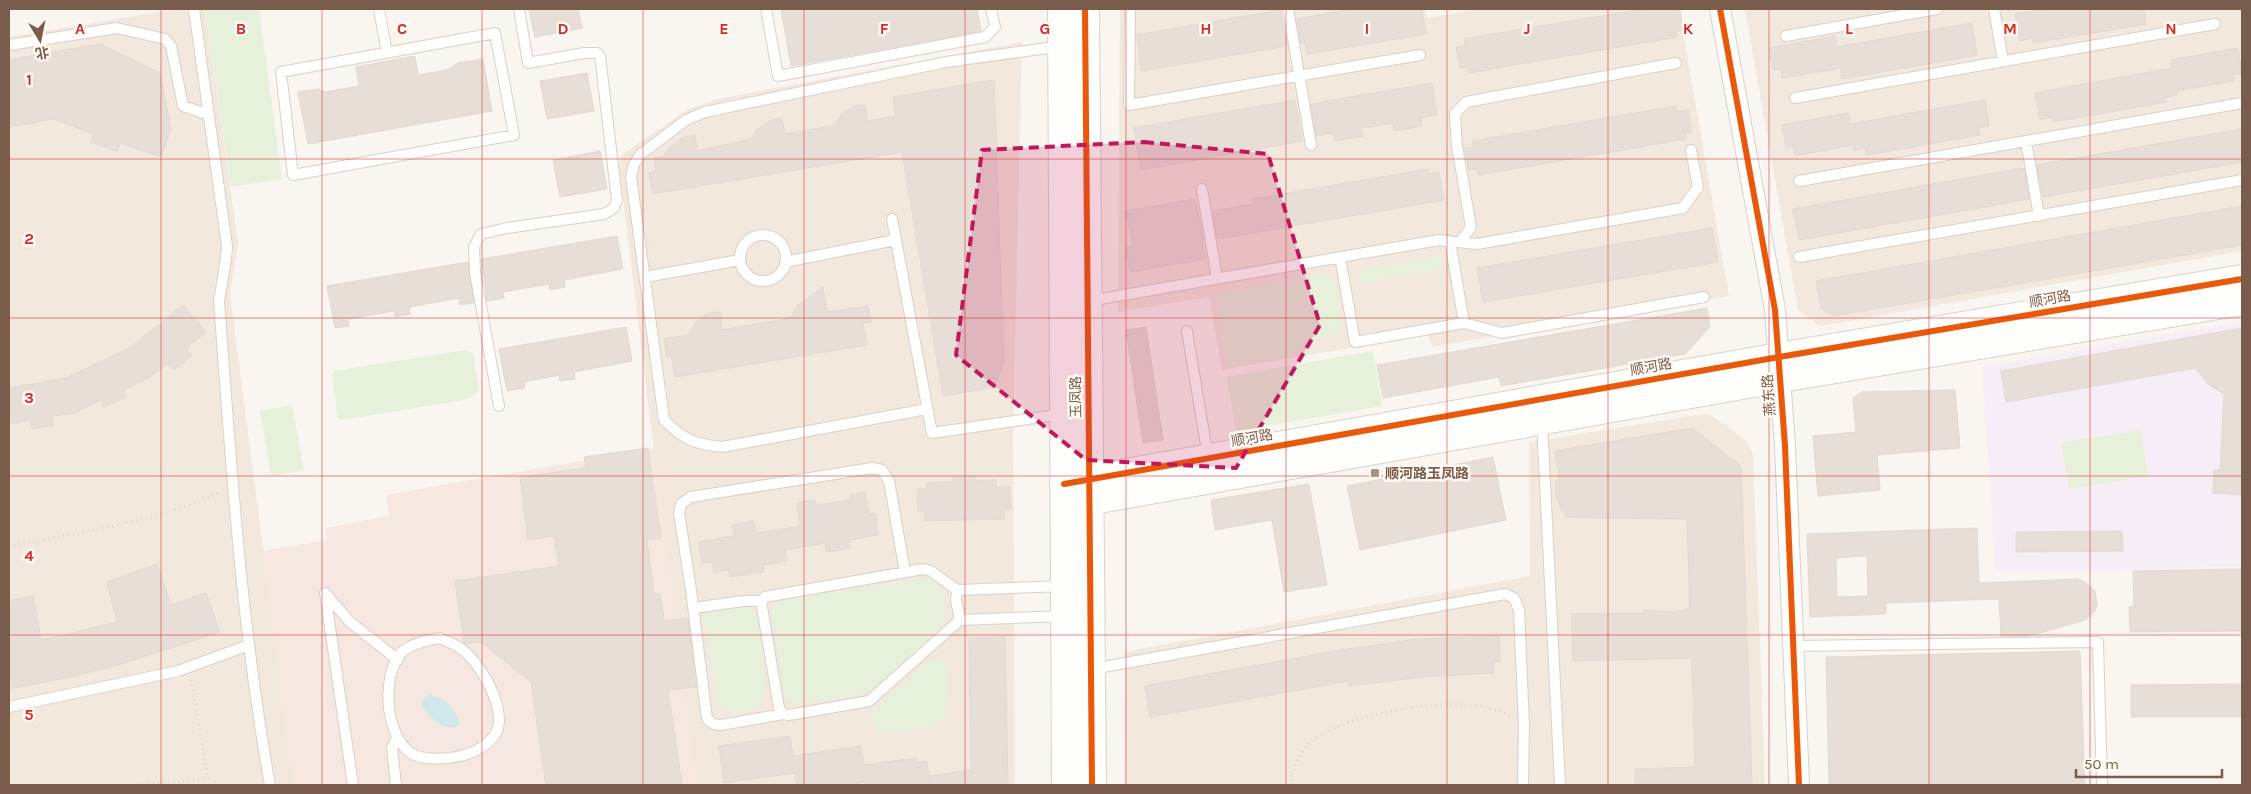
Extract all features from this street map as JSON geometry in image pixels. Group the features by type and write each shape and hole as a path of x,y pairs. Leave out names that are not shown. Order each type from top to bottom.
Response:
{"street":[{"name":"玉凤路","path":"1082,9 1062,46 1064,414 1077,492 1092,669 1092,785"},
{"name":"玉凤路","path":"1066,785 1065,586 1077,492 1088,301 1082,9"},
{"name":"燕东路","path":"1720,9 1775,310 1780,368 1799,785"},
{"name":"顺河路","path":"1077,492 1542,421 1780,368 2242,279"},
{"name":"顺河路","path":"1077,492 1208,458 1780,368 2242,301"}],"lane":[{"path":"194,9 227,246 226,269 222,279 219,301 232,486 256,706 270,785"},
{"path":"379,9 387,53"},
{"path":"499,406 475,272 474,247 481,234 507,228 604,214 614,208 618,200 600,56 597,53 584,53 528,63 519,9"},
{"path":"766,9 778,76 986,38 995,27 991,9"},
{"path":"1130,9 1129,105 1420,55"},
{"path":"1288,9 1311,145"},
{"path":"1786,36 1937,9"},
{"path":"1994,9 2003,61"},
{"path":"1795,98 2215,24"},
{"path":"9,45 117,28 165,39 171,46 183,106 209,115"},
{"path":"495,33 514,134 292,175 281,72 387,53 495,33"},
{"path":"927,409 722,447 693,442 677,433 664,420 631,177 634,164 641,154 686,120 705,112 946,62 1062,46"},
{"path":"1455,241 1471,227 1457,146 1454,114 1466,102 1676,63"},
{"path":"1799,181 2242,103"},
{"path":"2026,141 2039,216"},
{"path":"1088,301 1439,240 1478,244 1683,208 1698,187 1691,150"},
{"path":"1799,257 2242,180"},
{"path":"1202,189 1217,278"},
{"path":"892,219 932,433 1064,414"},
{"path":"764,235 780,243 784,250 785,262 781,272 775,278 761,281 748,276 740,260 743,247 748,241 756,236 764,235"},
{"path":"785,262 896,240"},
{"path":"1455,241 1464,323"},
{"path":"1340,257 1355,342 1464,323 1502,332 1704,297"},
{"path":"645,277 740,260"},
{"path":"1186,331 1208,458"},
{"path":"1542,421 1560,785"},
{"path":"905,572 889,482 882,470 872,468 691,497 681,504 679,513 694,608 707,719 713,724 721,725 783,714 789,716 869,701 960,620 1065,616"},
{"path":"783,714 779,708 761,602 765,597 923,569 931,572 957,590 1065,586"},
{"path":"957,590 956,600 960,620"},
{"path":"353,785 325,593 350,622 398,660"},
{"path":"1092,669 1505,594 1514,598 1519,610 1524,725 1523,785"},
{"path":"694,608 743,601 761,602"},
{"path":"440,638 458,647 478,666 493,692 498,728 493,739 476,751 456,757 436,759 418,756 406,750 397,737 390,718 388,694 392,670 402,653 425,640 440,638"},
{"path":"1793,646 2098,642 2102,785"},
{"path":"9,707 43,701 188,667 249,645"},
{"path":"396,785 392,748 397,737"}],"path":[{"path":"9,546 168,513 232,486"},
{"path":"138,785 208,779 188,667"},
{"path":"1290,785 1298,757 1314,739 1337,728 1366,718 1414,707 1459,704 1503,712 1524,725"}],"highlighted area":[{"path":"1144,142 1268,154 1320,325 1236,468 1086,460 956,355 982,150"}],"shaded area":[{"path":"176,9 205,9 238,243 230,295 294,785 9,785 9,37"},
{"path":"1120,9 1425,9 1427,18 1478,9 1679,9 1729,296 1432,347 1429,334 1222,370 1209,297 1118,312"},
{"path":"1745,9 2242,9 2242,251 1820,326 1798,310"},
{"path":"1022,42 1013,436 1015,785 695,785 619,165 623,154 688,109 722,98"},
{"path":"2242,322 2242,566 2125,570 1996,571 1982,367"},
{"path":"1704,414 1711,415 1747,442 1753,454 1765,785 1124,785 1125,652 1530,576 1529,442"},
{"path":"655,448 695,785 294,785 263,551 327,540 325,528 389,516 386,495"}],"green space":[{"path":"205,9 259,9 282,179 231,187"},
{"path":"1440,256 1443,268 1361,283 1359,271"},
{"path":"1326,274 1332,275 1335,280 1342,324 1337,332 1311,340 1300,346 1289,358 1229,368 1216,294"},
{"path":"466,350 473,353 479,390 472,397 342,420 338,418 332,376 334,371"},
{"path":"1373,351 1382,406 1236,431 1227,377"},
{"path":"292,405 304,470 271,476 260,411"},
{"path":"2141,430 2148,476 2069,489 2061,443"},
{"path":"930,578 940,589 944,601 941,627 873,690 866,693 795,705 786,700 771,610 775,604 803,596"},
{"path":"744,607 753,610 758,617 765,692 759,705 753,709 747,712 733,713 719,708 703,616 712,611"},
{"path":"941,657 947,669 949,688 946,708 941,721 911,730 879,731 874,721 873,710 907,683 926,662"}],"water":[{"path":"430,695 441,698 453,709 458,719 459,724 457,727 441,725 425,711 422,707 423,698"}],"building":[{"path":"529,9 578,9 582,28 535,37"},
{"path":"781,9 977,9 981,31 791,66"},
{"path":"1353,9 1422,9 1426,34 1307,54 1305,43 1301,43 1297,19"},
{"path":"1644,9 1680,9 1683,30 1676,31 1677,37 1469,73 1468,67 1460,68 1456,47 1465,46 1464,39"},
{"path":"2047,9 2144,9 2146,24 2033,43 2032,38 2020,41 2015,14"},
{"path":"1280,10 1287,46 1141,71 1137,35"},
{"path":"1972,23 1977,55 1842,79 1841,68 1782,78 1781,69 1773,70 1769,48 1835,36 1837,47"},
{"path":"100,44 160,73 171,129 161,157 120,143 117,151 91,142 94,134 54,119 9,127 9,60"},
{"path":"2238,48 2242,74 2233,75 2234,81 2176,91 2177,95 2165,97 2166,102 2053,122 2052,117 2040,119 2035,93 2172,68 2171,60"},
{"path":"415,56 418,75 447,70 458,63 483,59 492,111 308,144 298,92 318,89 325,92 359,86 356,67"},
{"path":"587,73 594,111 547,119 540,81"},
{"path":"994,80 1004,363 995,384 989,388 943,396 902,152 653,194 649,173 656,171 654,158 663,156 670,147 684,137 695,135 697,151 751,139 757,130 771,120 782,118 785,134 833,126 844,112 854,106 865,105 867,121 896,116 893,97"},
{"path":"1432,83 1437,115 1421,118 1422,126 1394,131 1393,123 1361,128 1363,136 1335,141 1333,133 1316,136 1311,104"},
{"path":"1295,100 1302,141 1141,170 1134,128"},
{"path":"1985,100 1989,126 1978,128 1980,135 1867,155 1865,148 1854,150 1853,145 1795,156 1794,146 1786,148 1782,125 1848,113 1850,124"},
{"path":"1676,106 1677,112 1688,110 1692,132 1685,133 1686,139 1478,175 1477,169 1469,170 1465,149 1473,147 1473,141"},
{"path":"2242,129 2242,162 2043,197 2037,165"},
{"path":"600,151 607,189 560,197 553,160"},
{"path":"2024,168 2029,199 1799,240 1793,209"},
{"path":"1428,169 1428,174 1439,172 1444,200 1217,239 1213,211 1254,204 1253,199"},
{"path":"1195,199 1204,241 1202,242 1205,259 1130,272 1126,248 1133,246 1126,211"},
{"path":"2242,206 2242,245 1833,316 1821,308 1816,281"},
{"path":"1712,228 1718,262 1483,302 1477,268"},
{"path":"617,236 623,269 564,280 565,287 550,290 549,284 503,292 504,298 487,301 482,259"},
{"path":"468,262 474,303 460,305 459,298 409,307 410,314 395,317 394,311 348,319 349,326 335,328 327,286"},
{"path":"823,287 827,312 868,306 871,322 863,323 867,345 675,377 671,355 667,356 664,339 688,335 696,322 708,313 720,312 722,330 791,318 795,308"},
{"path":"183,305 206,332 186,348 192,356 174,370 168,363 149,378 123,390 126,397 104,407 101,400 74,413 52,416 54,425 32,429 31,420 9,424 9,388 66,378 130,348"},
{"path":"1707,308 1710,327 1685,354 1501,386 1499,377 1383,398 1377,365"},
{"path":"626,327 632,361 574,372 575,379 560,381 559,375 524,382 525,388 507,391 499,349"},
{"path":"1146,327 1163,440 1143,443 1126,330"},
{"path":"2242,328 2242,495 2213,493 2214,470 2220,470 2224,394 2208,384 2196,368 2006,402 2001,371"},
{"path":"1955,390 1960,448 1877,455 1880,490 1818,496 1813,436 1856,432 1853,398 1862,392"},
{"path":"1692,428 1741,466 1752,785 1635,785 1635,769 1695,767 1692,658 1573,661 1572,614 1644,613 1644,610 1673,612 1690,609 1687,519 1566,517 1556,497 1556,480 1560,480 1555,451"},
{"path":"648,448 661,538 647,540 654,594 660,594 664,621 688,618 696,687 668,690 682,785 546,785 531,682 481,642 466,644 464,642 455,581 559,566 554,536 528,540 520,477 586,468 584,457"},
{"path":"1493,457 1506,520 1360,550 1347,486"},
{"path":"975,476 975,481 996,480 996,487 1010,487 1011,509 1004,509 1004,519 925,521 924,511 918,511 917,489 927,489 927,483 953,482 953,477"},
{"path":"1309,484 1327,585 1284,592 1272,520 1215,530 1211,500"},
{"path":"865,492 869,514 875,513 878,535 849,540 850,548 827,552 825,543 785,550 787,561 763,565 764,572 730,577 729,570 714,572 712,562 702,563 699,542 734,536 732,525 754,521 756,533 796,527 800,525 797,503 815,500 816,505 851,500 850,495"},
{"path":"1977,528 1979,583 2077,579 2084,581 2095,591 2097,605 2095,611 2085,620 2029,636 2001,636 1999,599 1886,603 1886,614 1810,617 1807,534","holes":["1867,556 1868,596 1837,597 1836,558"]},
{"path":"2122,531 2123,551 2016,552 2016,532"},
{"path":"157,564 171,605 206,593 220,632 121,664 70,677 9,689 9,601 33,596 41,640 117,622 107,582"},
{"path":"2242,569 2242,631 2130,632 2129,607 2134,606 2133,571"},
{"path":"1499,636 1500,662 1493,662 1494,673 1422,677 1349,686 1348,681 1150,717 1145,686 1340,650 1417,639"},
{"path":"1005,637 1008,785 867,785 866,782 842,785 797,785 795,773 724,783 719,746 790,736 793,756 861,746 864,765 916,758 916,763 927,761 929,776 971,770 969,638"},
{"path":"2080,651 2085,785 1829,785 1826,657"},
{"path":"2242,684 2242,717 2131,717 2131,685"}],"cycle path":[{"path":"1085,9 1092,785"},
{"path":"1720,9 1775,310 1785,446 1799,785"},
{"path":"1064,484 1779,357 2242,279"}],"place":[{"name":"顺河路玉凤路","path":"1375,473"}]}
